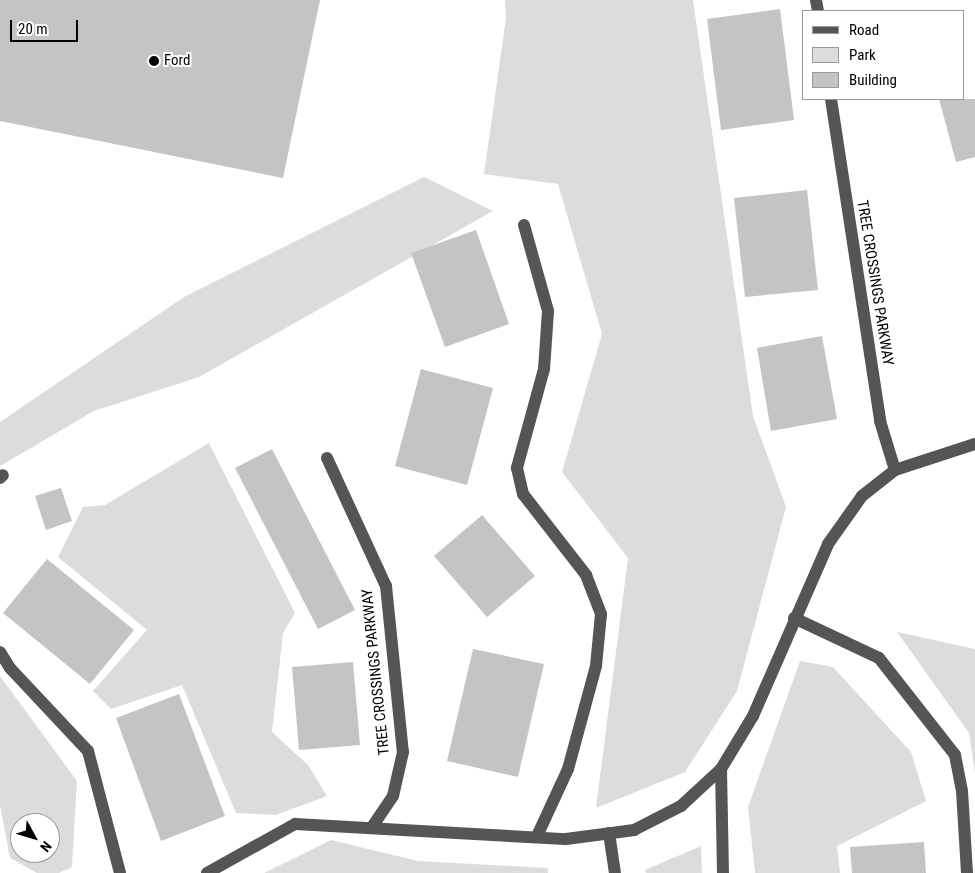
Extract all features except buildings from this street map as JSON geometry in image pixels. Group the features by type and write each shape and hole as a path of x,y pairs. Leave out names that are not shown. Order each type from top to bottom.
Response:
{"street":[{"name":"TREE CROSSINGS PARKWAY","path":"831,100 880,421 895,470"},
{"path":"524,225 548,311 544,369 517,468 523,494 586,575 601,614 596,666 568,769 537,836"},
{"path":"207,873 295,824 566,838 634,830 682,806 721,768 753,716 794,618 828,544 862,496 895,470 975,444"},
{"name":"TREE CROSSINGS PARKWAY","path":"327,458 386,586 403,752 393,796 372,827"},
{"path":"794,618 879,658 955,754 962,791 967,873"},
{"path":"0,652 10,668 88,751 120,873"},
{"path":"721,768 722,873"},
{"path":"609,834 615,873"}],"green space":[{"path":"505,0 693,0 753,416 786,507 737,691 685,772 596,808 628,558 562,472 602,334 558,184 484,174 506,18"},
{"path":"424,177 493,211 199,377 94,411 0,466 0,422 184,297"},
{"path":"209,443 295,613 283,633 272,732 308,765 327,796 276,815 236,813 182,685 111,709 93,691 147,630 58,557 83,507 105,505"},
{"path":"897,632 975,649 975,773 969,733"},
{"path":"800,661 833,667 911,752 926,801 837,846 840,873 755,873 748,807"},
{"path":"0,676 77,781 72,867 59,873 37,873 19,863 60,863 60,813 10,813 10,858 0,805"},
{"path":"331,840 418,861 548,868 548,873 264,873"},
{"path":"701,846 702,873 646,873 645,870"}],"place":[{"name":"Ford","path":"154,61"}]}
